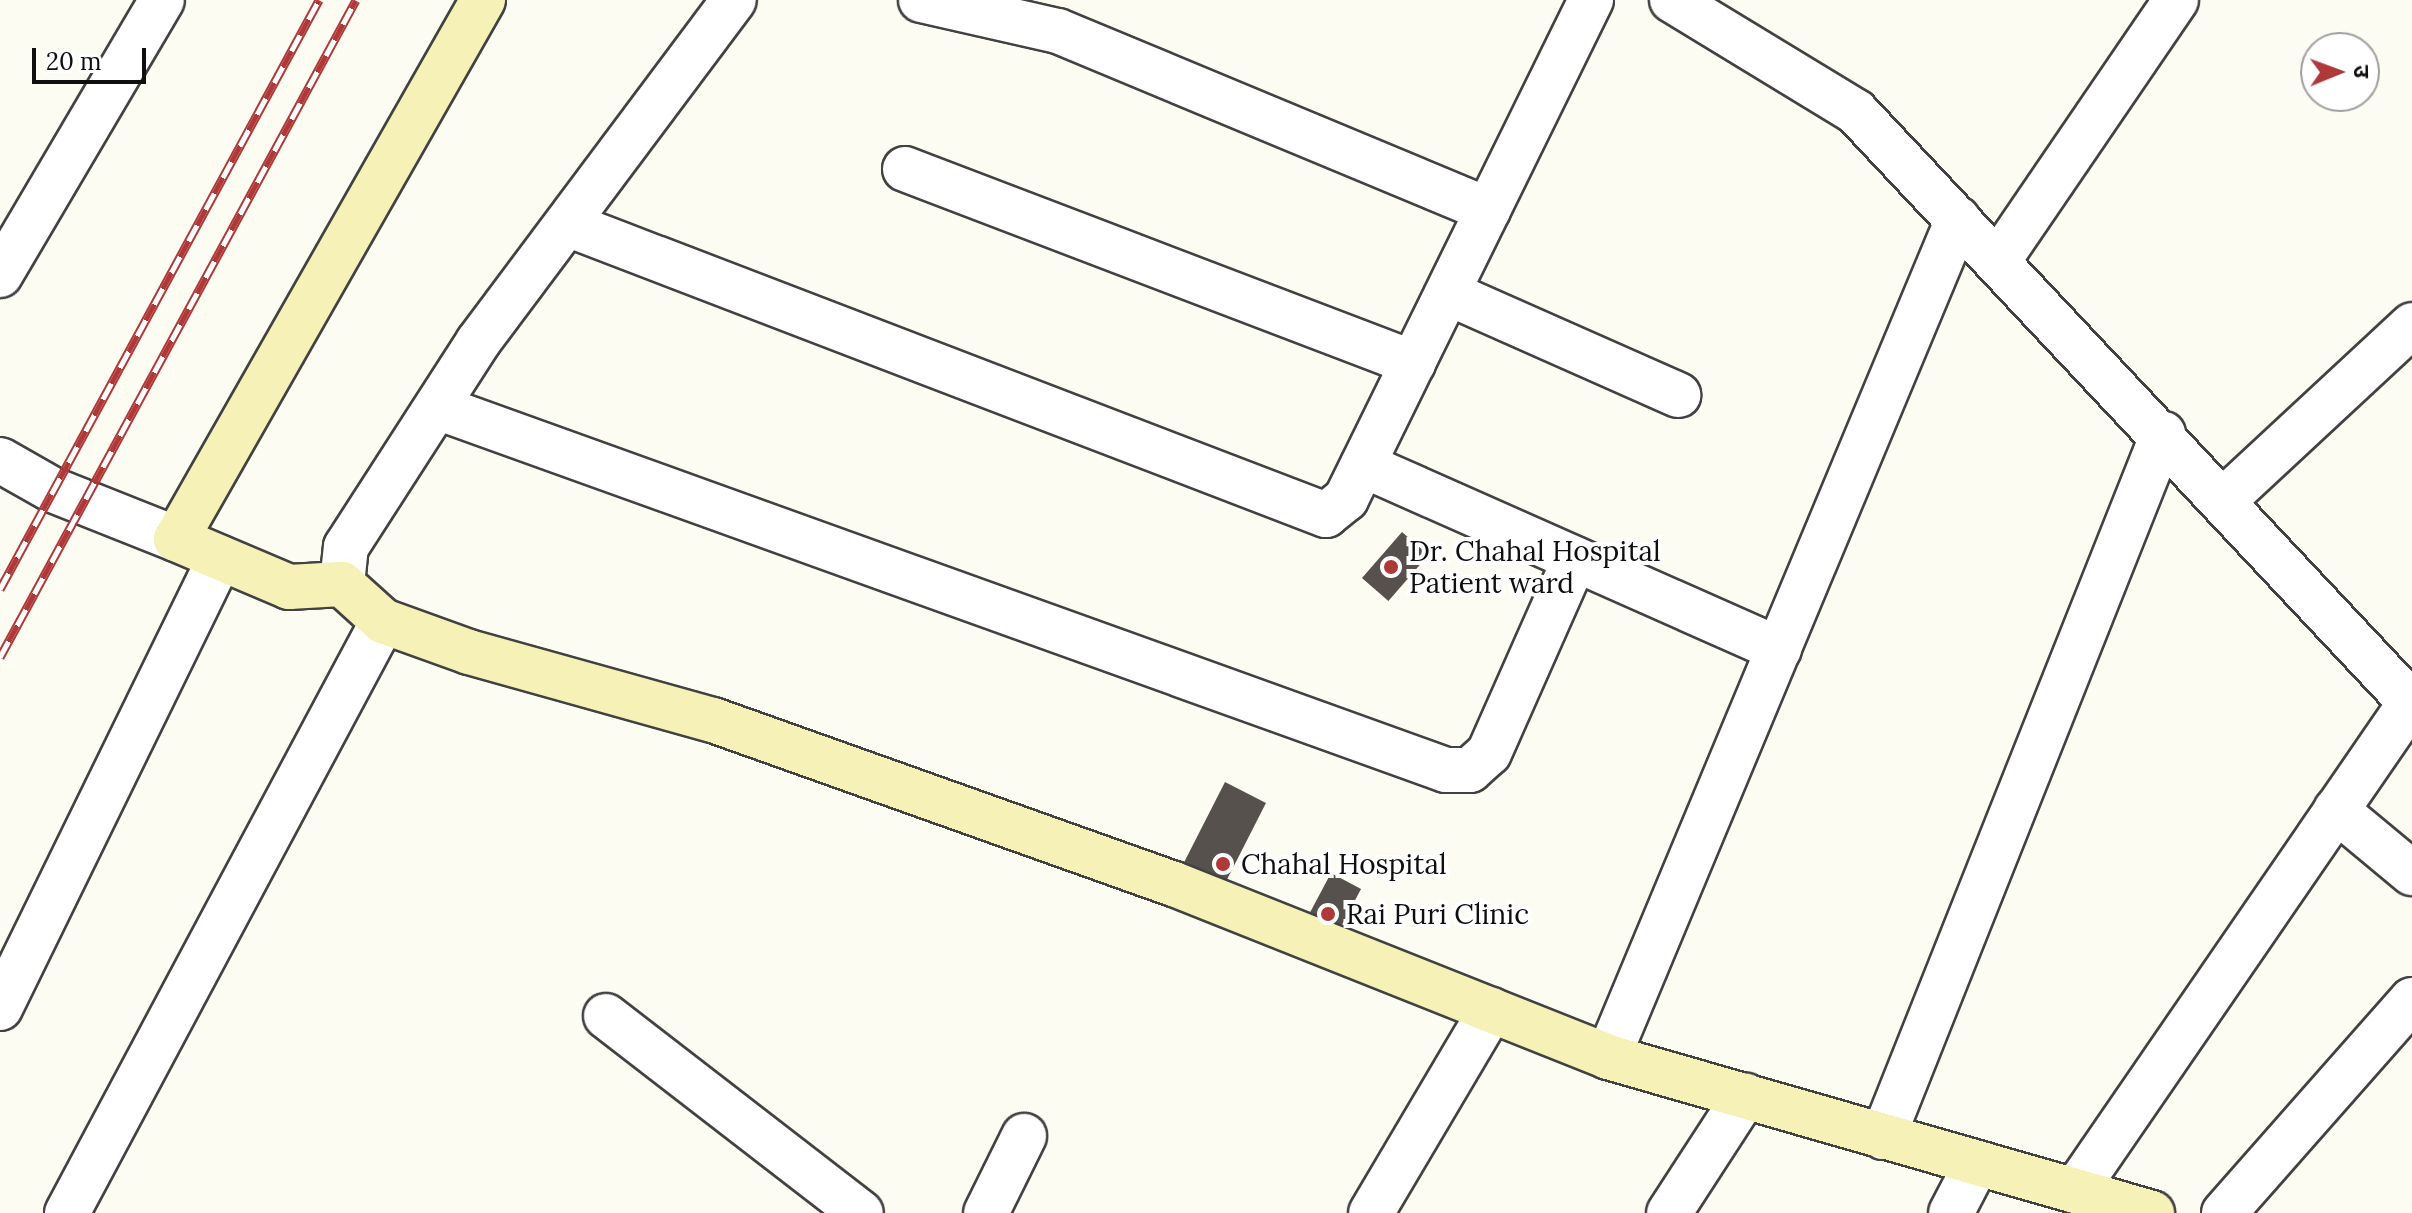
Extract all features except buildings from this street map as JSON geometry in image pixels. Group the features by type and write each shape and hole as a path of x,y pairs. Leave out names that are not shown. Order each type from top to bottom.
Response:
{"main road":[{"path":"483,0 176,539 289,587 342,584 383,621 728,725 1174,884 1608,1057 2150,1213"}],"street":[{"path":"0,275 162,0"},
{"path":"342,584 346,547 437,407 567,224 734,0"},
{"path":"921,0 1058,31 1488,210"},
{"path":"567,224 1318,516 1341,507 1591,0"},
{"path":"1672,0 1856,112 2163,434 2411,703 2075,1191"},
{"path":"1998,261 2176,0"},
{"path":"905,169 1413,363"},
{"path":"1608,1057 1958,219"},
{"path":"1448,293 1678,395"},
{"path":"2224,500 2412,325"},
{"path":"437,407 1446,770 1470,770 1489,753 1575,559"},
{"path":"1883,1137 2163,434"},
{"path":"0,460 53,490 176,539"},
{"path":"1363,465 1779,649"},
{"path":"0,1008 220,558"},
{"path":"67,1213 383,621"},
{"path":"2336,810 2412,873"},
{"path":"2224,1213 2412,1000"},
{"path":"1371,1213 1491,1010"},
{"path":"606,1016 861,1213"},
{"path":"1669,1213 1745,1096"},
{"path":"986,1213 1024,1136"},
{"path":"1951,1213 1977,1163"}],"railway":[{"path":"0,589 319,0"},
{"path":"0,657 356,0"}],"place":[{"name":"Dr. Chahal Hospital Patient ward","path":"1391,567"},
{"name":"Chahal Hospital","path":"1223,864"},
{"name":"Rai Puri Clinic","path":"1328,914"}]}
